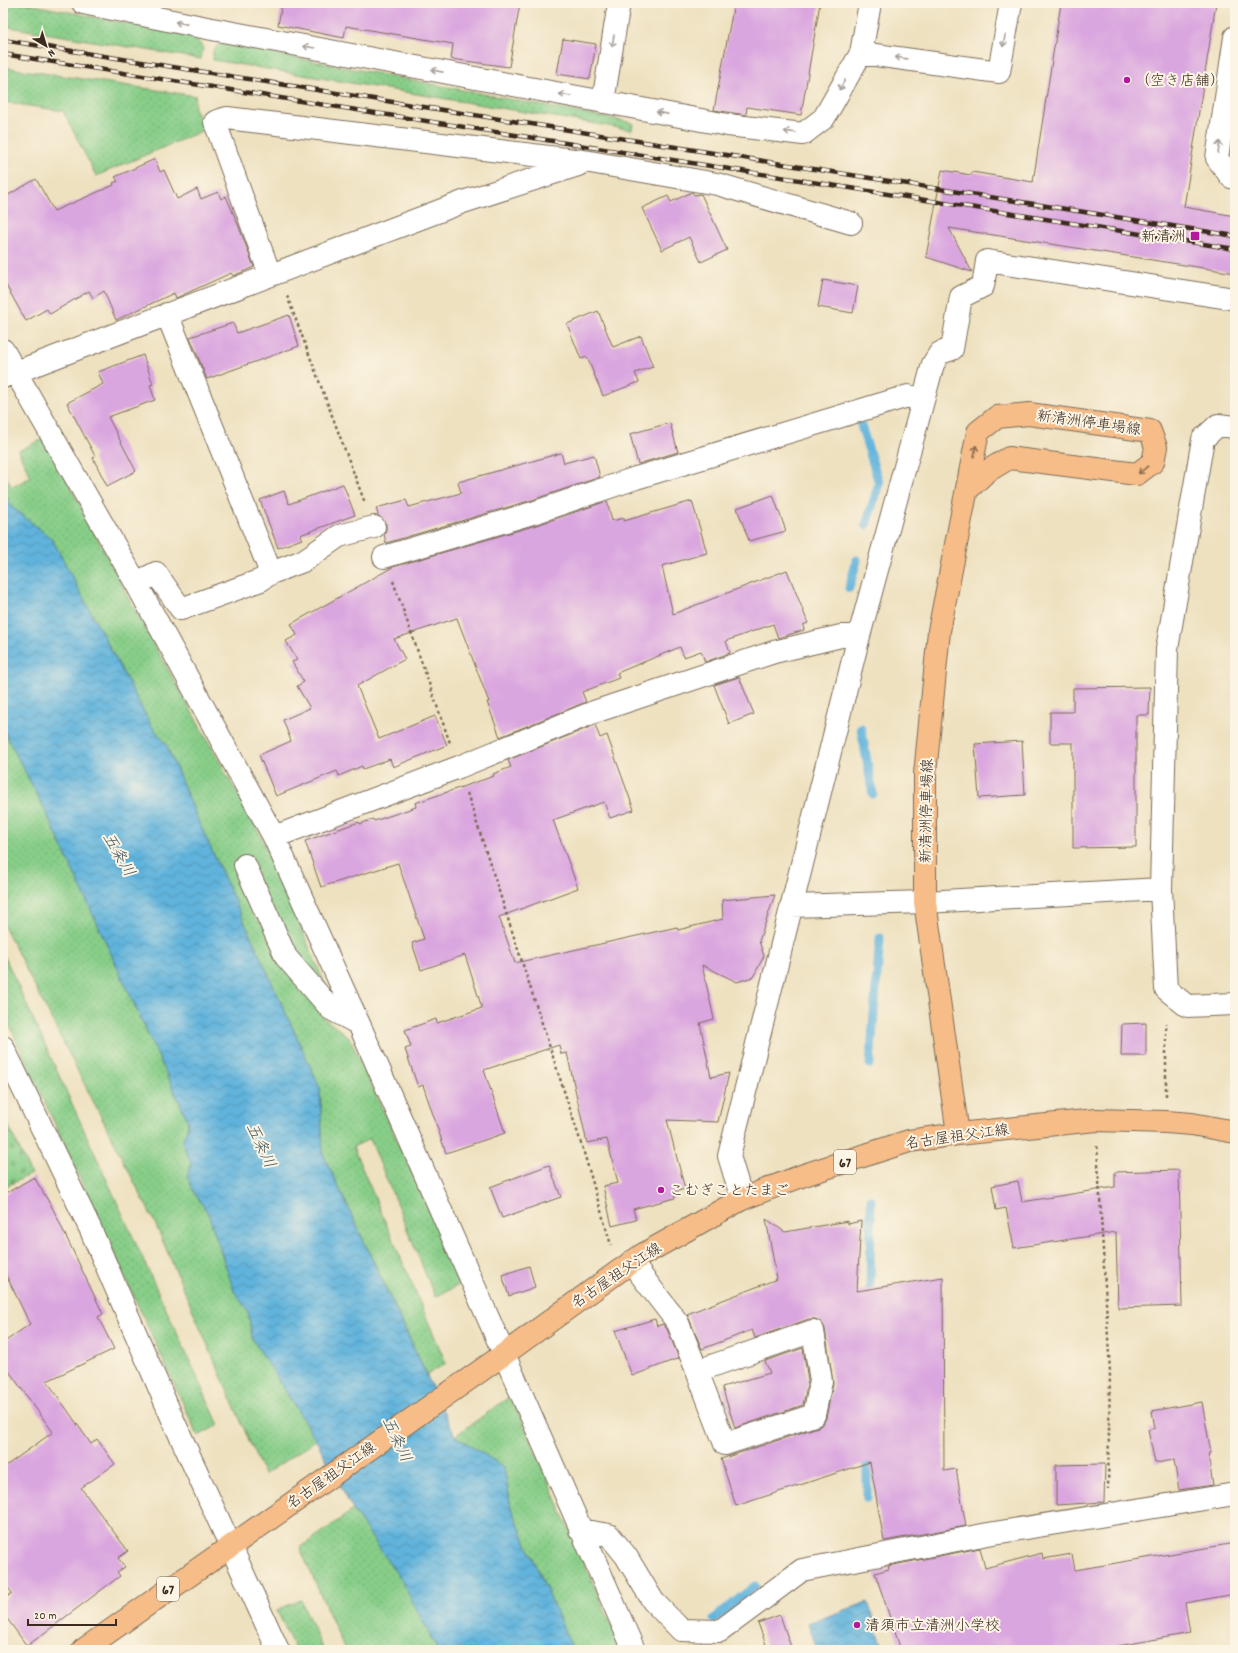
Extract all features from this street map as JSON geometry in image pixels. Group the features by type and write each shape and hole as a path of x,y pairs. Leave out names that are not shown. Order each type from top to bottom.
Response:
{"main road":[{"name":"新清洲停車場線","path":"958,1134 925,902 925,774 939,631 978,432 997,417 1029,414 1150,431 1156,447 1153,462 1137,474 1009,458 986,472 968,489"},
{"name":"名古屋祖父江線","path":"83,1650 254,1528 503,1355 625,1267 742,1199 804,1175 909,1141 958,1134 1096,1120 1192,1124 1235,1132"}],"street":[{"path":"83,3 212,29 728,125 803,134 824,118 861,53 870,3"},
{"path":"603,102 619,3"},
{"path":"861,53 999,72 1012,3"},
{"path":"1235,37 1217,158 1231,177 1235,178"},
{"path":"270,275 215,122 227,118 586,162 717,184 851,223"},
{"path":"9,374 463,202 586,162"},
{"path":"742,1199 729,1156 859,636 933,364 940,352 952,349 962,296 983,286 987,261 1235,299"},
{"path":"167,314 272,572"},
{"path":"3,350 9,374 136,583 274,837 360,1024 503,1355 634,1650"},
{"path":"384,557 536,512 644,476 908,396 923,400"},
{"path":"1235,427 1218,425 1203,439 1167,649 1161,889 1166,989 1188,1006 1235,1004"},
{"path":"136,583 156,574 181,610 260,580 272,572 303,561 339,536 374,527"},
{"path":"274,837 459,767 594,712 774,652 841,636 859,636"},
{"path":"245,865 286,957 331,1009 360,1024"},
{"path":"791,906 925,902 1161,889"},
{"path":"3,1047 90,1228 230,1546 278,1650"},
{"path":"625,1267 678,1323 725,1444 814,1415 821,1381 813,1331 697,1371"},
{"path":"580,1530 609,1535 626,1556 653,1601 681,1630 720,1631 802,1570 988,1534 1107,1516 1235,1494"}],"path":[{"path":"459,767 582,1146 625,1267"},
{"path":"1166,1122 1165,1023 1188,1006"},
{"path":"1096,1120 1110,1372 1107,1516"}],"green space":[{"path":"3,3 24,3 195,37 203,48 201,59 3,26"},
{"path":"220,43 633,123 632,130 213,60 213,50"},
{"path":"3,67 196,96 195,110 209,128 96,176 63,111 3,102"},
{"path":"45,438 137,614 260,834 330,995 282,962 325,1019 349,1037 463,1283 435,1297 370,1139 353,1147 446,1363 427,1375 323,1154 320,1088 198,820 166,744 151,725 52,539 12,507 3,491 3,472 12,487 31,477 18,451"},
{"path":"3,729 45,810 188,1121 187,1130 182,1141 191,1164 195,1194 208,1213 234,1291 248,1311 252,1338 316,1440 264,1475 154,1221 3,924"},
{"path":"3,953 219,1425 198,1436 3,1011"},
{"path":"3,1114 31,1174 3,1188"},
{"path":"508,1398 517,1409 622,1650 573,1650 511,1508 504,1467 455,1436"},
{"path":"353,1510 400,1578 438,1650 345,1650 300,1548"},
{"path":"301,1600 323,1650 295,1650 277,1610"}],"water":[{"name":"五条川","path":"3,491 12,507 52,539 151,725 166,744 198,820 320,1088 323,1154 455,1436 504,1467 511,1508 573,1650 438,1650 400,1578 353,1510 316,1440 252,1338 248,1311 234,1291 208,1213 195,1194 187,1176 191,1164 182,1141 187,1130 188,1121 45,810 3,729"},
{"path":"868,1602 884,1650 817,1650 808,1623"}],"building":[{"path":"282,3 520,3 509,67 451,59 453,44 346,26 344,38 278,25"},
{"path":"734,3 820,3 801,115 747,107 746,115 714,110"},
{"path":"1061,3 1216,3 1184,207 1235,216 1235,273 949,228 972,272 926,257 942,170 971,175 972,172 1033,182"},
{"path":"563,39 596,44 590,79 557,74"},
{"path":"155,159 160,172 164,170 177,199 197,189 201,199 218,192 221,199 226,196 254,267 233,276 231,273 176,298 174,293 116,320 104,291 93,298 89,291 50,314 47,309 26,321 3,280 3,198 36,179 54,211 114,185 113,183 118,181 115,177"},
{"path":"692,192 694,195 701,194 727,250 701,262 689,237 662,250 642,208 668,196 671,202"},
{"path":"823,280 858,286 853,313 818,307"},
{"path":"598,311 613,347 641,336 653,367 635,373 639,382 603,396 587,357 581,359 567,324"},
{"path":"289,315 299,346 207,379 190,337 233,323 237,333"},
{"path":"143,355 153,384 150,385 155,400 108,417 136,471 107,486 93,458 95,456 67,403 103,384 98,372"},
{"path":"670,423 678,452 638,464 630,434"},
{"path":"561,453 564,463 594,455 600,477 532,500 386,543 384,534 386,524 378,515 376,508 406,500 409,507 461,493 458,482"},
{"path":"343,484 355,515 300,535 302,539 278,548 260,500 284,491 289,504"},
{"path":"773,495 786,531 749,541 737,508"},
{"path":"607,501 612,521 624,518 624,521 692,501 707,553 662,566 673,614 787,570 808,623 803,625 804,630 778,638 773,624 726,641 730,653 705,662 701,651 684,657 680,647 617,673 619,678 582,692 586,702 500,737 487,702 489,702 457,618 394,639 405,659 357,686 379,739 435,716 447,745 393,767 390,759 363,769 362,766 339,776 337,771 276,796 259,755 291,741 283,720 310,708 297,686 304,682 292,662 297,660 286,641 297,635 291,624 393,567 540,524"},
{"path":"739,677 754,714 729,724 714,685"},
{"path":"1150,687 1149,715 1136,715 1136,847 1073,848 1073,743 1050,743 1050,712 1073,712 1073,688"},
{"path":"595,725 600,738 607,735 634,810 610,818 604,802 553,820 578,888 499,917 515,963 677,927 678,930 723,919 722,900 775,895 759,941 764,956 753,977 737,982 702,965 714,1019 700,1023 711,1077 729,1073 718,1122 667,1120 685,1189 674,1192 675,1198 633,1209 636,1220 612,1226 603,1186 618,1183 607,1139 587,1143 567,1053 561,1054 559,1045 484,1070 505,1133 446,1153 423,1085 418,1087 405,1049 411,1047 405,1030 436,1019 437,1023 482,1008 465,955 421,970 412,943 424,939 398,863 321,887 305,841 359,822 360,824 373,819 374,821 416,807 415,803 494,776 493,774 511,767 508,760"},
{"path":"1022,741 1025,795 979,798 975,744"},
{"path":"1146,1023 1146,1056 1121,1056 1122,1024"},
{"path":"549,1165 561,1197 502,1218 490,1187"},
{"path":"1179,1170 1182,1306 1118,1308 1116,1232 1014,1248 1006,1208 996,1210 992,1186 1018,1181 1022,1202 1115,1187 1115,1172"},
{"path":"34,1177 53,1209 103,1314 98,1317 114,1349 47,1381 91,1444 97,1439 115,1464 81,1488 128,1551 118,1558 125,1567 117,1572 120,1576 27,1646 3,1613 3,1600 12,1593 3,1581 3,1468 53,1432 3,1363 3,1343 30,1324 3,1269 3,1195"},
{"path":"766,1219 785,1232 848,1221 848,1224 861,1221 857,1291 943,1277 944,1471 956,1469 966,1526 884,1541 870,1462 736,1506 721,1459 818,1427 823,1424 826,1418 833,1383 825,1329 822,1323 816,1319 809,1319 755,1338 752,1330 702,1349 687,1314 777,1279"},
{"path":"529,1266 535,1287 509,1296 502,1275"},
{"path":"655,1319 657,1326 663,1324 667,1329 679,1358 632,1376 615,1331"},
{"path":"803,1348 808,1381 803,1405 735,1428 722,1387 770,1373 765,1361"},
{"path":"1202,1402 1211,1453 1208,1454 1213,1485 1179,1490 1174,1460 1155,1463 1148,1430 1155,1428 1152,1411"},
{"path":"1105,1464 1104,1502 1056,1505 1056,1465"},
{"path":"1235,1543 1235,1594 1185,1603 1190,1633 1096,1650 901,1650 875,1573 889,1569 888,1566 980,1548 985,1568 1042,1553 1043,1559 1072,1554 1075,1570"},
{"path":"780,1615 792,1650 768,1650 758,1623"}],"waterway":[{"path":"861,425 879,483 866,525"},
{"path":"849,588 857,560"},
{"path":"861,728 873,794"},
{"path":"870,1064 880,938"},
{"path":"870,1301 871,1200"},
{"path":"867,1451 867,1498"},
{"path":"714,1619 755,1586"}],"railway":[{"path":"3,40 1235,236"},
{"path":"3,54 1235,249"}],"place":[{"name":"（空き店舗）","path":"1127,80"},
{"name":"新清洲","path":"1195,236"},
{"name":"こむぎことたまご","path":"661,1190"},
{"name":"清須市立清洲小学校","path":"857,1625"}]}
